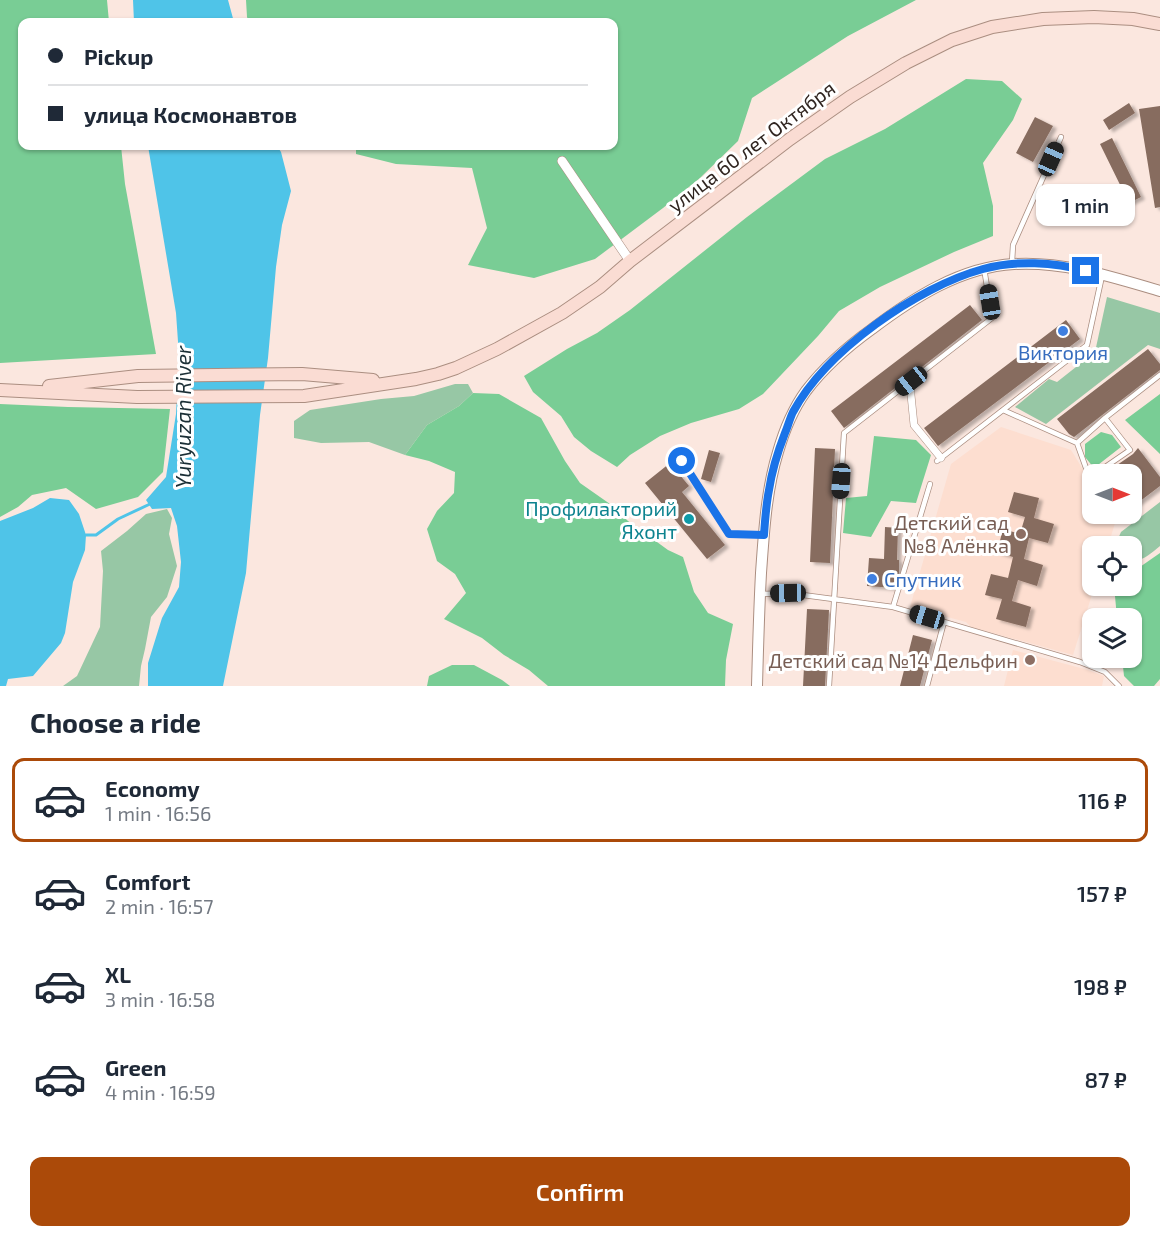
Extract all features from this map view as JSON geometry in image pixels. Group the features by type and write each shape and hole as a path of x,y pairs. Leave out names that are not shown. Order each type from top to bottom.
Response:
{"main road":[{"name":"улица 60 лет Октября","path":"392,382 416,379 456,368 562,313 600,287 630,261 790,139 850,97 906,63 952,40 992,27 1043,19 1094,17 1133,19 1160,24"},
{"path":"6,390 138,376 302,374 392,382"},
{"path":"6,390 137,397 304,396 392,382"}],"street":[{"path":"562,161 630,261"},
{"path":"756,686 768,490 792,413 806,391 829,363 856,340 922,294 984,268 1044,263 1160,291"},
{"path":"911,381 914,426 939,459"}],"lane":[{"path":"1012,264 1012,245 1061,137"},
{"path":"829,686 844,433 992,318 984,268"},
{"path":"939,459 1087,345 1102,276"},
{"path":"1077,443 1160,375"},
{"path":"1003,410 1077,443 1085,464"},
{"path":"1105,418 1130,450 1110,464"},
{"path":"682,461 729,534 764,535"},
{"path":"893,606 930,484"},
{"path":"760,594 788,593 893,606 1080,662 1105,672 1119,686"},
{"path":"927,686 944,622"}],"shaded area":[{"name":"Детский сад №8 Алёнка","path":"1001,427 1071,450 1082,468 1082,524 1115,524 1111,536 1082,536 1082,596 1092,596 1088,608 1082,608 1082,626 1073,655 971,627 966,622 910,607 951,464"},
{"name":"Детский сад №14 Дельфин","path":"1013,650 1104,676 1102,686 1004,686"}],"green space":[{"path":"0,0 107,0 109,18 18,18 18,150 121,150 125,184 156,354 0,363"},
{"path":"246,0 916,0 848,36 752,98 738,141 700,178 595,259 534,278 468,265 487,228 472,168 396,164 356,154 356,150 618,150 618,18 247,17"},
{"path":"966,79 1002,81 1022,99 1013,120 983,163 993,206 993,236 880,287 839,311 763,394 739,409 691,423 660,436 630,455 617,467 574,437 561,416 533,392 524,376 597,333 630,310 747,217 825,159 885,129"},
{"path":"1107,297 1160,313 1160,349 1148,345 1046,424 1015,407 1049,379 1057,382 1095,352"},
{"path":"455,384 468,384 473,393 459,406 427,425 405,455 369,442 321,443 294,438 294,421 310,410 414,396"},
{"path":"473,393 499,394 541,418 580,483 668,550 683,557 694,592 708,613 733,624 726,660 725,686 548,686 482,638 444,619 466,593 455,574 437,561 427,529 437,511 454,493 455,472 429,461 405,455 427,425 459,406"},
{"path":"1160,394 1160,454 1125,420"},
{"path":"0,404 170,409 163,472 138,497 96,509 66,488 32,495 18,507 0,517"},
{"path":"1101,432 1112,435 1121,447 1099,464 1091,464 1085,457 1085,444"},
{"path":"874,436 916,440 931,455 916,503 891,501 871,537 843,533 846,498 867,496"},
{"path":"1160,502 1160,546 1142,558 1142,536 1119,536 1131,524 1142,524 1142,516"},
{"path":"167,509 172,518 169,534 177,566 167,597 151,617 139,686 63,686 77,676 100,627 103,571 101,551 146,514"},
{"path":"1160,553 1160,679 1154,686 1134,686 1124,676 1123,668 1142,668 1142,608 1116,608 1115,596 1142,596 1142,566"},
{"path":"452,665 474,665 510,686 427,686 429,676"}],"water":[{"path":"133,0 228,0 233,18 134,18"},
{"name":"Yuryuzan River","path":"149,150 280,150 291,191 282,225 276,267 246,573 223,686 148,686 148,663 162,618 179,587 181,562 177,526 171,508 152,509 146,500 166,477 176,414 179,356 176,313"},
{"path":"50,498 69,500 79,514 86,535 85,550 73,582 65,633 61,643 33,676 8,679 6,686 0,686 0,521 33,508"}],"building":[{"path":"1129,103 1135,113 1109,130 1103,120"},
{"path":"1160,106 1160,207 1155,208 1139,109"},
{"path":"1035,117 1053,126 1033,162 1016,153"},
{"path":"1112,138 1141,197 1129,203 1100,144"},
{"path":"970,305 982,320 844,428 831,411"},
{"path":"1066,320 1080,339 938,446 924,428"},
{"path":"1148,349 1160,364 1160,370 1074,437 1069,434 1057,419"},
{"path":"815,448 835,449 830,563 810,562"},
{"path":"1138,448 1160,477 1160,486 1142,500 1142,464 1118,464"},
{"path":"709,450 720,453 711,482 701,479"},
{"name":"Профилакторий Яхонт","path":"670,463 689,486 682,492 725,545 707,559 645,483"},
{"path":"1014,492 1039,498 1034,518 1054,524 1048,543 1029,538 1024,559 1043,565 1037,586 1018,580 1012,601 1031,607 1026,627 996,619 1002,599 985,595 991,574 1008,578 1013,557 997,552 1003,529 1020,534 1025,517 1008,512"},
{"path":"885,527 898,528 899,573 894,588 867,586 869,558 884,559"},
{"path":"807,609 829,610 825,686 803,686"},
{"path":"913,635 932,640 920,686 900,686"}],"waterway":[{"path":"86,535 96,535 118,519 150,504"}],"place":[{"name":"Виктория","path":"1063,331"},
{"name":"Профилакторий Яхонт","path":"689,519"},
{"name":"Детский сад №8 Алёнка","path":"1021,534"},
{"name":"Спутник","path":"872,579"},
{"name":"Детский сад №14 Дельфин","path":"1030,660"}],"route":[{"path":"682,461 729,534 764,535 768,490 792,413 806,391 829,363 856,340 922,294 984,268 1044,263 1086,271"}]}
